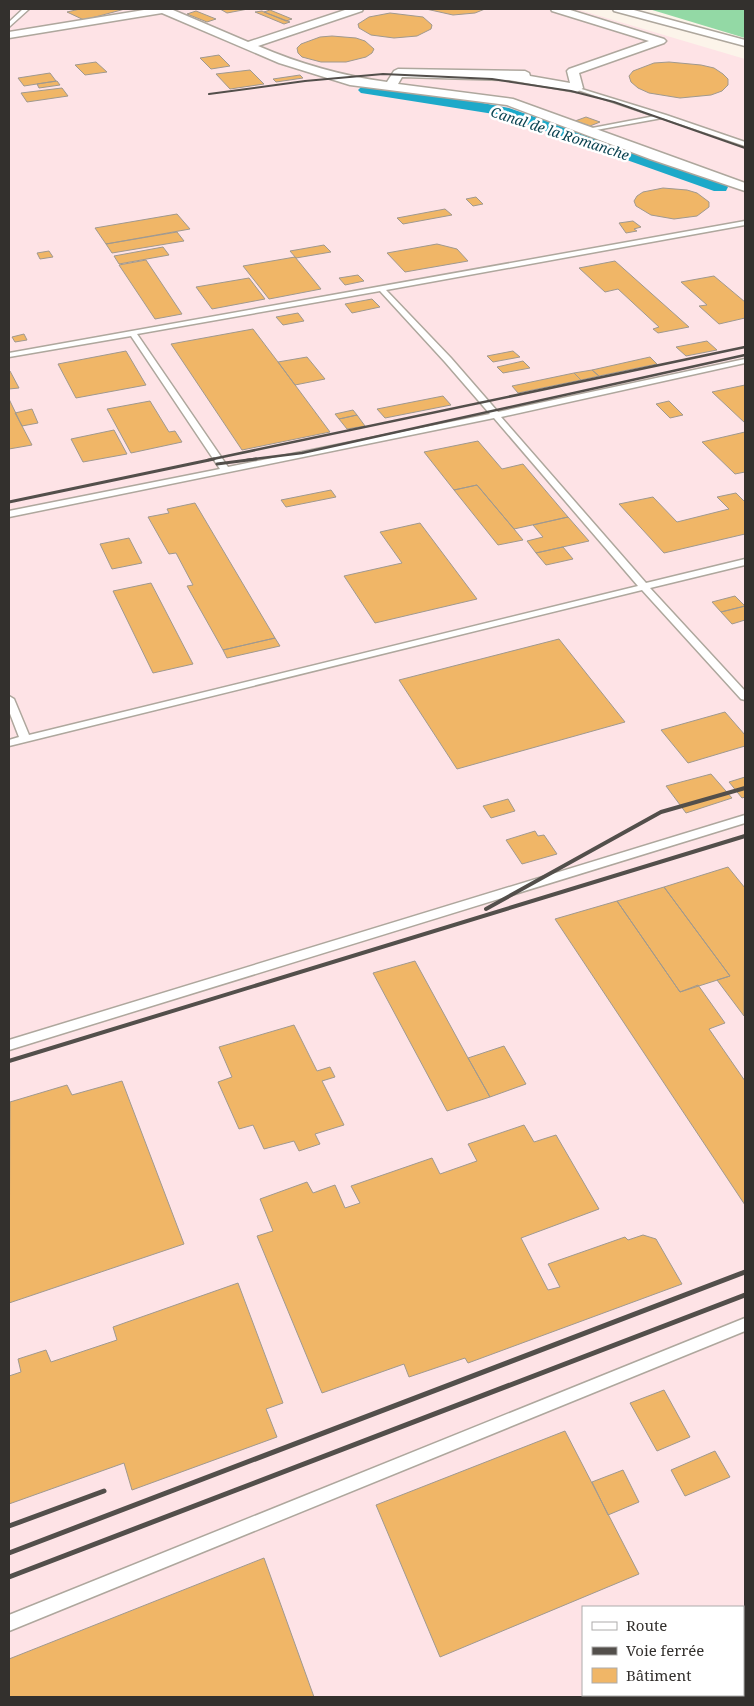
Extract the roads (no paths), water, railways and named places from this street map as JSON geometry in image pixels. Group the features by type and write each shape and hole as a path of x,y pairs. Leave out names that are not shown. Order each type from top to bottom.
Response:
{"street":[{"path":"9,35 164,9 283,61 350,81 509,102 745,187"},
{"path":"248,46 358,9"},
{"path":"390,86 398,73 509,76 564,71 660,41 556,9"},
{"path":"618,9 745,43"},
{"path":"564,71 577,88"},
{"path":"509,76 577,88"}],"lane":[{"path":"9,25 26,9"},
{"path":"577,88 745,144"},
{"path":"587,131 664,116"},
{"path":"9,354 745,223"},
{"path":"381,288 497,415 644,587 745,698"},
{"path":"132,332 226,471"},
{"path":"9,514 497,415 745,361"},
{"path":"9,743 745,562"},
{"path":"9,699 25,739"},
{"path":"9,1045 745,819"},
{"path":"9,1623 745,1324"}],"waterway":[{"name":"Canal de la Romanche","path":"366,90 436,99 503,111 720,187"}],"railway":[{"path":"209,94 305,81 383,74 492,79 571,91 614,102 745,148"},
{"path":"208,460 745,347"},
{"path":"247,460 302,453 745,355"},
{"path":"9,502 214,459"},
{"path":"217,464 256,459"},
{"path":"486,909 661,812 745,788"},
{"path":"9,1061 745,836"},
{"path":"9,1553 745,1272"},
{"path":"9,1577 745,1295"},
{"path":"9,1526 104,1491"}]}
